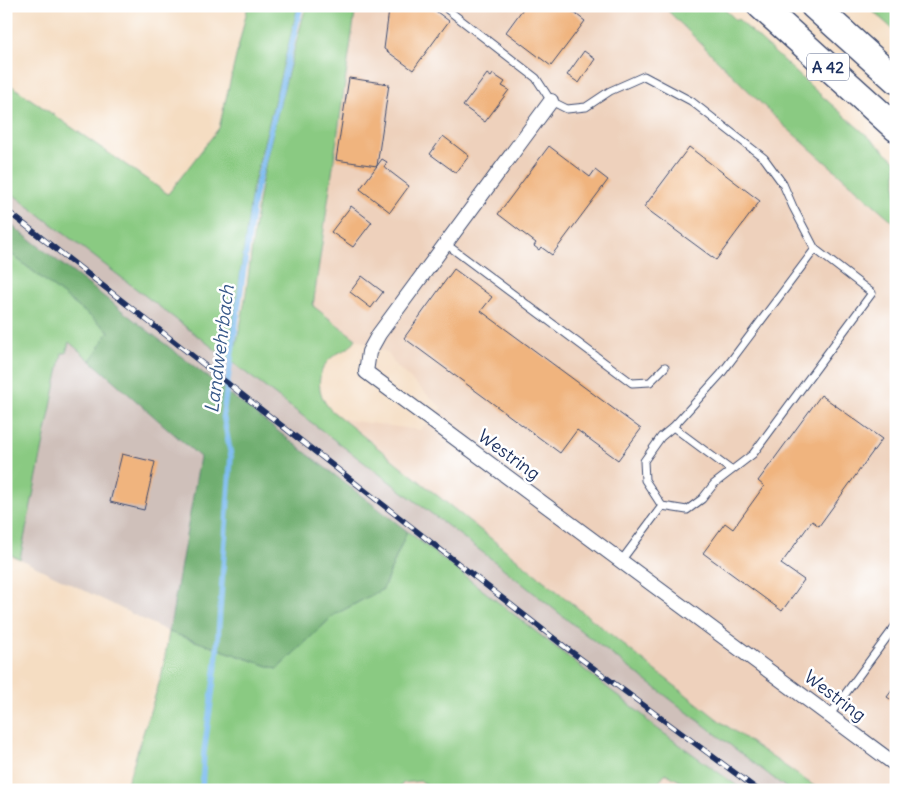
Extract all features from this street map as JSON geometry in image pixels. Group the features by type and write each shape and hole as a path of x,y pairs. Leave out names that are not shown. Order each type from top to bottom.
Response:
{"highway":[{"name":"A 42","path":"761,6 896,128"},
{"name":"A 42","path":"814,6 896,80"}],"street":[{"name":"Westring","path":"551,101 379,334 369,352 366,372 896,765"}],"lane":[{"path":"445,6 536,78 551,101 567,109 586,107 610,90 644,76 691,101 764,158 783,184 815,249 872,293 753,454 714,484 702,499 687,510 662,506 645,480 644,461 661,437 673,427 721,374 815,249"},
{"path":"446,244 632,383 650,382 665,367"},
{"path":"673,427 731,470"},
{"path":"620,562 662,506"},
{"path":"830,716 896,625"}],"shaded area":[{"path":"356,6 663,6 781,123 896,224 896,790 820,790 721,722 332,411 342,418 354,421 420,430 442,408 395,365 388,353 356,339 313,306"},
{"path":"6,189 494,561 585,634 789,790 743,790 648,722 645,717 540,635 6,221"},
{"path":"69,342 200,457 169,632 20,559 62,353"},
{"path":"664,773 696,790 654,790"},
{"path":"421,781 434,790 398,790 402,783"}],"green space":[{"path":"248,6 298,6 252,191 231,341 236,345 241,324 263,176 306,6 356,6 313,306 356,339 349,347 331,358 322,371 319,385 323,399 332,411 665,678 721,722 820,790 789,790 585,634 494,561 6,189 6,82 168,194 219,128"},
{"path":"663,6 721,6 736,20 738,19 896,161 896,224 781,123"},
{"path":"867,6 896,6 896,32"},
{"path":"6,221 407,531 383,589 334,615 277,669 169,632 200,457 91,361 109,331 6,250"},
{"path":"6,250 109,331 91,361 69,342 66,353 62,353 20,559 6,553"},
{"path":"407,531 645,717 648,722 743,790 696,790 665,773 654,790 434,790 421,781 403,783 398,790 125,790 162,674 169,632 277,669 334,615 383,589"}],"building":[{"path":"392,6 429,6 449,21 413,70 384,49 389,10"},
{"path":"525,6 565,6 585,21 551,66 506,32"},
{"path":"584,51 595,59 579,83 567,75"},
{"path":"487,74 491,77 493,74 505,82 502,86 509,90 485,122 463,106"},
{"path":"349,78 389,84 377,166 336,160"},
{"path":"443,136 469,156 456,173 430,154"},
{"path":"549,146 590,177 595,170 608,180 552,255 541,247 539,250 534,246 536,243 498,214"},
{"path":"689,147 760,201 716,260 644,207"},
{"path":"382,159 387,162 384,167 409,186 390,212 360,189"},
{"path":"351,206 372,222 353,247 331,232"},
{"path":"454,269 492,297 481,311 641,429 618,460 577,430 560,453 404,338"},
{"path":"362,276 383,292 371,308 350,292"},
{"path":"821,395 882,439 819,526 812,521 781,564 804,580 782,611 703,553 725,523 733,529 764,486 758,481"},
{"path":"122,454 155,462 144,510 110,502"},
{"path":"896,685 896,703 887,697"}],"waterway":[{"name":"Landwehrbach","path":"202,790 204,752 216,665 231,456 223,414 254,198 301,6"}],"railway":[{"path":"6,210 565,647 758,790"}]}
